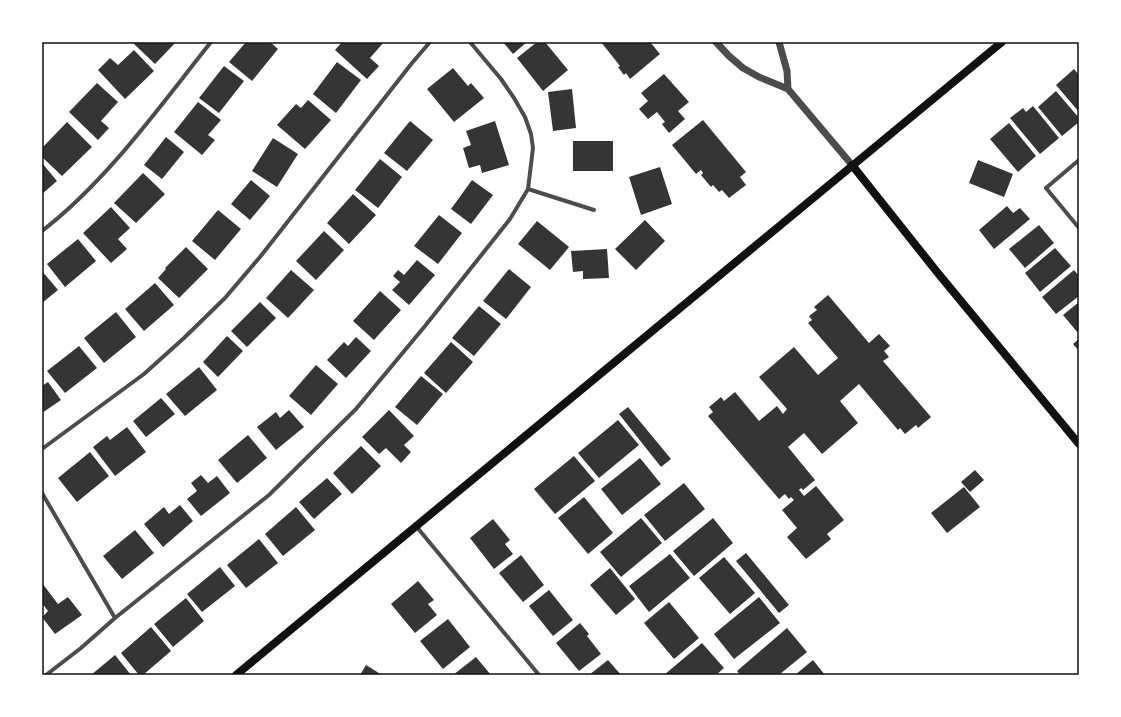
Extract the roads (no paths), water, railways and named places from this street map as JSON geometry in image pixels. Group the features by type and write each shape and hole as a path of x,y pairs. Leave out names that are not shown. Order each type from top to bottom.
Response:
{"main road":[{"path":"236,675 1002,42"},
{"path":"852,166 1079,444"}],"street":[{"path":"42,231 59,218 119,156 211,42"},
{"path":"42,449 144,374 225,298 430,42"},
{"path":"46,675 269,495 356,409 425,326 510,219 528,189 533,148 531,134 525,116 514,98 501,79 470,42"},
{"path":"716,42 743,68 759,77 788,89 852,166"},
{"path":"779,42 787,71 788,89"},
{"path":"1079,160 1046,188 1079,228"},
{"path":"528,189 594,210"},
{"path":"42,493 115,618"},
{"path":"416,526 539,675"}]}
